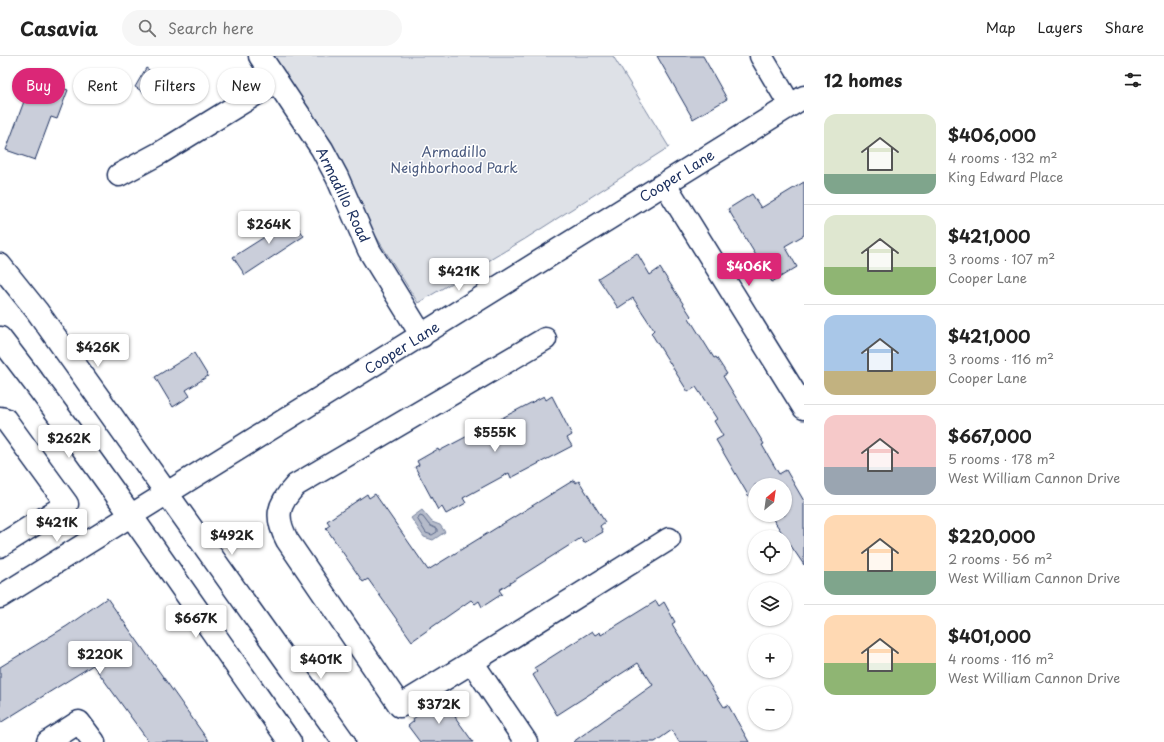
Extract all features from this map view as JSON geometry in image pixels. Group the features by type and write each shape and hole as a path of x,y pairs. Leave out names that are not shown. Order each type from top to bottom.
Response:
{"street":[{"name":"Armadillo Road","path":"260,56 322,150 337,178 370,250 422,336"},
{"path":"761,56 797,101"},
{"path":"119,175 160,153 276,82"},
{"name":"Cooper Lane","path":"0,597 422,336 797,101"},
{"path":"665,184 804,408"},
{"path":"0,264 37,312 344,742"},
{"path":"0,338 34,382 290,742"},
{"path":"545,339 296,485 284,499 280,511 279,525 287,540 400,706 669,539"},
{"path":"0,418 5,419 67,504 0,546"},
{"path":"472,662 526,742"},
{"path":"48,742 80,722 94,742"}],"green space":[{"name":"Armadillo Neighborhood Park","path":"273,56 613,56 669,147 525,239 418,303 367,222"}],"water":[{"path":"422,510 432,522 440,525 445,532 433,540 424,537 411,518"}],"building":[{"path":"657,56 703,56 727,99 693,119"},
{"path":"140,78 140,90 135,87"},
{"path":"65,89 68,90 65,98"},
{"path":"23,104 63,104 57,119 51,117 35,160 6,150"},
{"path":"804,182 804,235 785,246 797,267 772,282 728,209 752,194 761,208"},
{"path":"290,215 304,236 245,275 233,257 266,236 264,232"},
{"path":"637,253 650,275 660,268 691,316 689,318 714,358 716,357 727,374 723,376 764,444 762,445 779,474 786,470 791,478 748,478 748,495 716,440 723,436 714,421 717,419 696,387 688,392 651,333 654,330 633,298 618,308 598,278"},
{"path":"194,353 208,376 186,390 190,396 173,407 155,377"},
{"path":"544,396 546,400 552,396 572,435 567,438 572,446 511,478 509,473 463,498 466,503 446,514 442,507 438,510 415,467 419,465 417,461"},
{"path":"574,480 576,483 579,481 605,522 600,526 603,532 584,543 581,538 499,590 502,594 482,607 479,601 475,604 471,600 412,641 368,579 363,582 326,528 330,525 327,521 367,494 369,498 375,494 428,570"},
{"path":"792,480 804,501 804,565 792,547 792,530 780,530 775,522 792,522"},
{"path":"107,598 209,742 149,742 93,665 0,723 0,667 67,626"},
{"path":"656,601 659,606 664,602 675,622 672,624 724,707 728,705 749,742 679,742 672,730 655,742 573,742 653,685 638,663 557,715 533,675 537,672 534,668 592,631 595,635 600,632 601,635"},
{"path":"436,701 440,706 446,701 457,715 455,717 473,742 420,742 408,726 414,721 413,719"}]}
